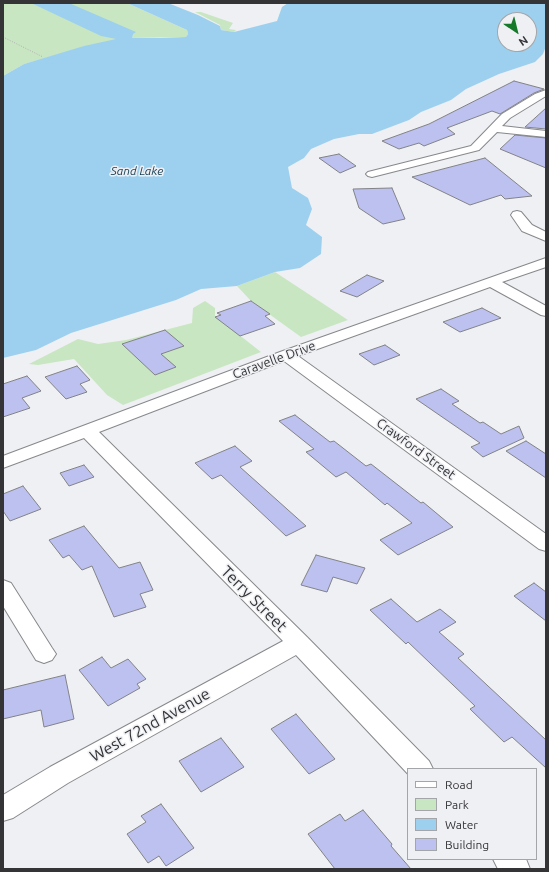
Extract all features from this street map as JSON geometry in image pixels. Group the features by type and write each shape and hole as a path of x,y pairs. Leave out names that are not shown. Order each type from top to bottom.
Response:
{"street":[{"path":"372,174 474,148 506,116 538,96 546,93"},
{"path":"493,128 546,134"},
{"path":"517,215 527,228 546,237"},
{"name":"Caravelle Drive","path":"3,462 286,354 546,262"},
{"path":"491,282 546,312"},
{"name":"Crawford Street","path":"286,354 546,544"},
{"name":"Terry Street","path":"87,430 299,644 419,768"},
{"path":"3,588 44,654"},
{"name":"West 72nd Avenue","path":"3,809 59,775 299,644"},
{"path":"508,860 516,869"}],"path":[{"path":"3,37 43,57"}],"green space":[{"path":"3,3 127,3 187,30 188,34 186,37 132,38 88,46 24,64 3,76"},
{"path":"195,12 201,12 233,23 229,29 236,30 234,32 221,30 220,25"},
{"path":"275,272 348,320 301,337 251,301 237,286"},
{"path":"205,301 215,308 215,316 261,352 123,405 107,395 74,359 38,365 29,364 78,339 98,344 126,340 192,323 193,308"}],"water":[{"name":"Sand Lake","path":"31,3 69,3 136,32 133,34 132,38 161,38 186,37 188,34 187,30 127,3 168,3 220,26 221,30 234,32 277,21 282,7 288,3 546,3 546,46 543,54 535,62 499,74 466,89 451,100 421,112 409,120 372,134 359,134 334,139 311,149 304,158 288,167 292,188 308,198 312,209 306,225 322,237 321,254 300,268 275,272 237,286 201,289 176,300 71,333 36,350 3,358 3,76 24,64 84,46 116,39 101,36"}],"building":[{"path":"514,81 544,89 534,93 500,114 492,111 447,128 455,134 424,146 419,143 399,149 382,141 429,124"},
{"path":"546,108 546,129 525,127"},
{"path":"515,135 546,138 546,168 500,149"},
{"path":"339,154 356,166 340,173 319,158"},
{"path":"485,158 532,196 505,199 501,195 470,205 412,177"},
{"path":"392,188 405,219 383,224 359,208 353,189"},
{"path":"367,275 384,281 357,297 340,291"},
{"path":"251,301 270,314 265,316 275,324 240,336 215,317 221,315 217,313"},
{"path":"482,308 501,318 460,332 443,322"},
{"path":"165,330 184,346 161,354 176,367 155,375 122,344"},
{"path":"385,345 400,355 374,365 359,354"},
{"path":"77,366 90,380 80,384 87,392 66,399 45,377"},
{"path":"27,376 41,391 22,398 30,408 3,417 3,384"},
{"path":"441,389 459,401 452,404 480,423 483,422 501,434 519,426 524,438 483,457 471,447 480,443 416,399"},
{"path":"295,415 330,442 334,441 366,466 371,464 421,503 423,502 453,527 398,555 380,540 412,523 387,503 385,505 346,472 336,477 306,452 314,449 279,421"},
{"path":"526,441 546,454 546,478 506,451"},
{"path":"235,446 252,461 240,467 306,526 286,536 221,475 212,479 195,463"},
{"path":"84,465 94,477 69,486 60,473"},
{"path":"23,486 41,509 10,521 3,511 3,494"},
{"path":"84,526 119,568 140,562 153,590 140,594 146,607 114,617 92,566 82,570 69,555 63,558 49,540"},
{"path":"316,555 365,568 357,584 333,577 327,592 301,585"},
{"path":"534,583 546,592 546,621 514,596"},
{"path":"391,599 417,622 440,609 456,622 439,632 464,654 458,658 546,740 546,768 512,737 504,742 470,709 475,706 408,642 406,644 370,610"},
{"path":"102,657 111,668 128,659 146,679 137,684 140,688 108,706 79,670"},
{"path":"65,675 74,719 44,727 41,710 3,719 3,690"},
{"path":"296,714 335,759 309,774 271,729"},
{"path":"221,738 244,767 201,792 179,761"},
{"path":"161,804 194,848 166,866 159,856 148,863 127,834 146,822 141,816"},
{"path":"363,810 411,869 335,869 308,834 340,814 345,821"}]}
